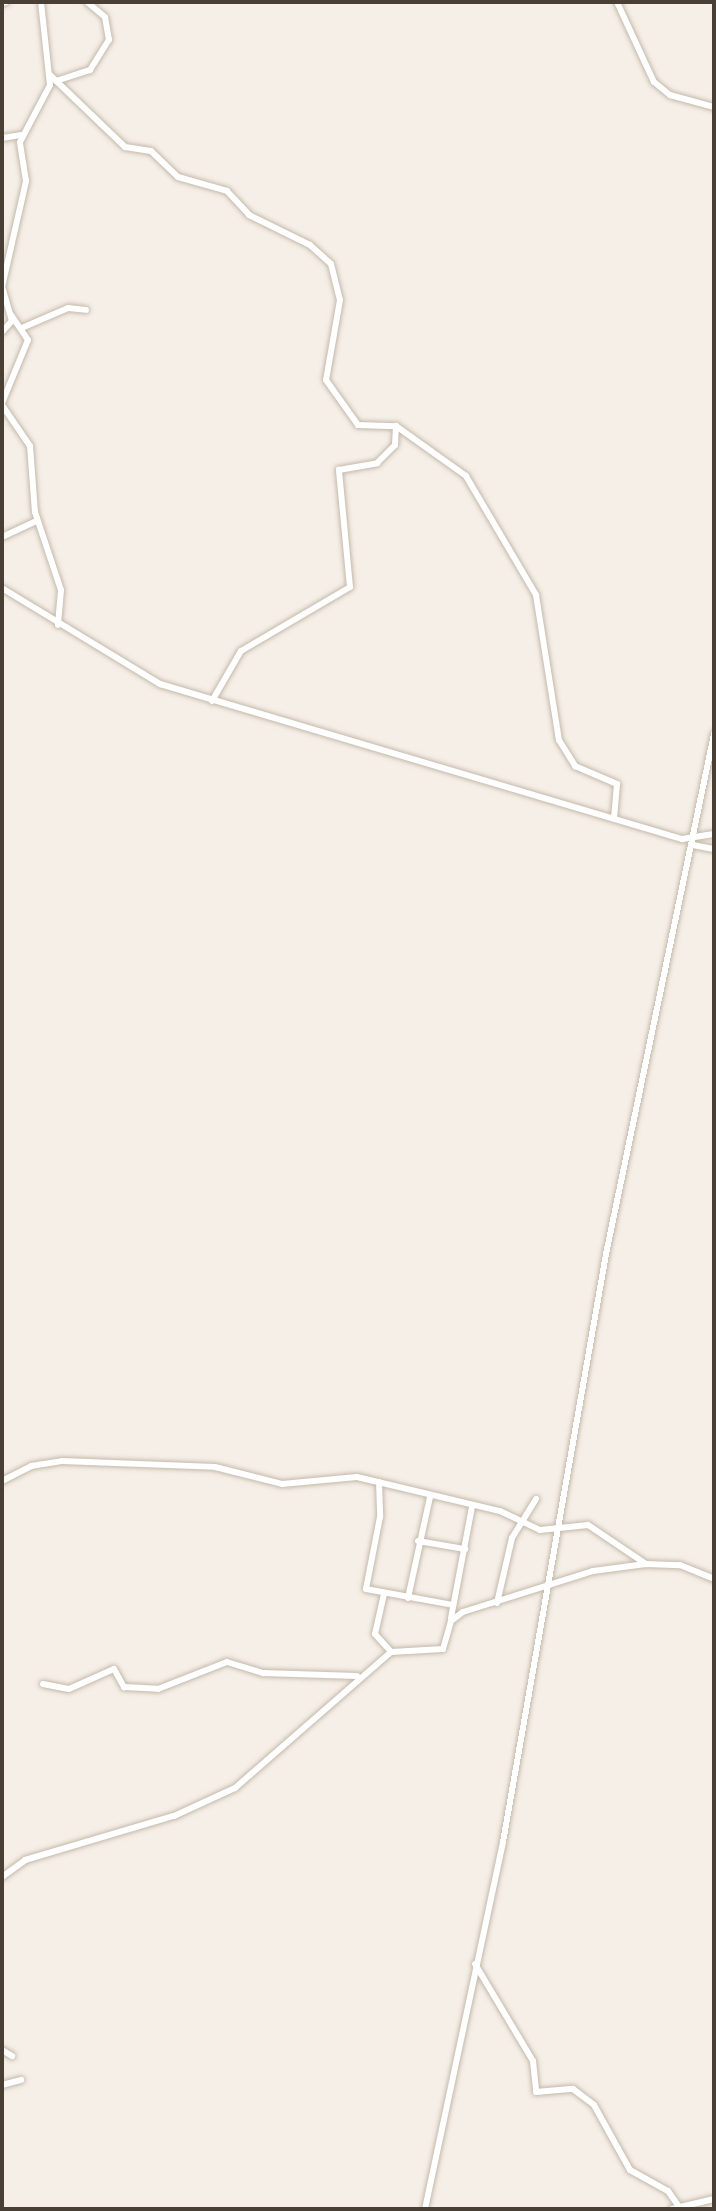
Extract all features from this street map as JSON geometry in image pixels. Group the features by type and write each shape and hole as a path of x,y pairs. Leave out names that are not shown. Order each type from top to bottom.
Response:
{"street":[{"path":"2,332 11,325 2,287 26,181 22,135 47,95 53,78 41,2"},
{"path":"53,78 90,70 109,40 105,17 87,2"},
{"path":"617,2 654,82 670,95 714,107"},
{"path":"53,78 125,147 152,152 178,177 227,191 249,215 318,250 335,271 340,300 326,380 358,425 396,426 464,472 506,538 536,595 555,730 575,766 617,784 614,819"},
{"path":"2,138 22,135"},
{"path":"24,327 68,308 86,310"},
{"path":"10,314 24,327 26,348 4,388 2,402 8,423 28,435 37,521 60,583 58,625"},
{"path":"212,701 241,651 350,587 339,470 377,463 395,445 396,426"},
{"path":"2,537 37,521"},
{"path":"2,588 138,674 212,701 714,849"},
{"path":"425,2209 562,1527 606,1254 714,734"},
{"path":"693,843 714,834"},
{"path":"2,1481 39,1463 62,1461 215,1467 282,1484 379,1482 520,1521 540,1530 592,1526 646,1564"},
{"path":"379,1482 380,1517 365,1583 384,1594 453,1605"},
{"path":"408,1598 430,1497"},
{"path":"497,1603 520,1521 536,1499"},
{"path":"2,1877 25,1860 174,1816 228,1792 357,1676 391,1652 441,1651 451,1621 472,1507"},
{"path":"418,1541 465,1549"},
{"path":"451,1621 549,1585 646,1564 680,1565 714,1579"},
{"path":"384,1594 375,1634 391,1652"},
{"path":"43,1684 69,1689 114,1669 124,1687 158,1689 227,1662 263,1673 357,1676"},
{"path":"475,1963 531,2058 536,2092 573,2089 594,2105 630,2170 668,2191 675,2208 714,2199"},
{"path":"2,2050 12,2056"},
{"path":"2,2085 21,2080"}]}
